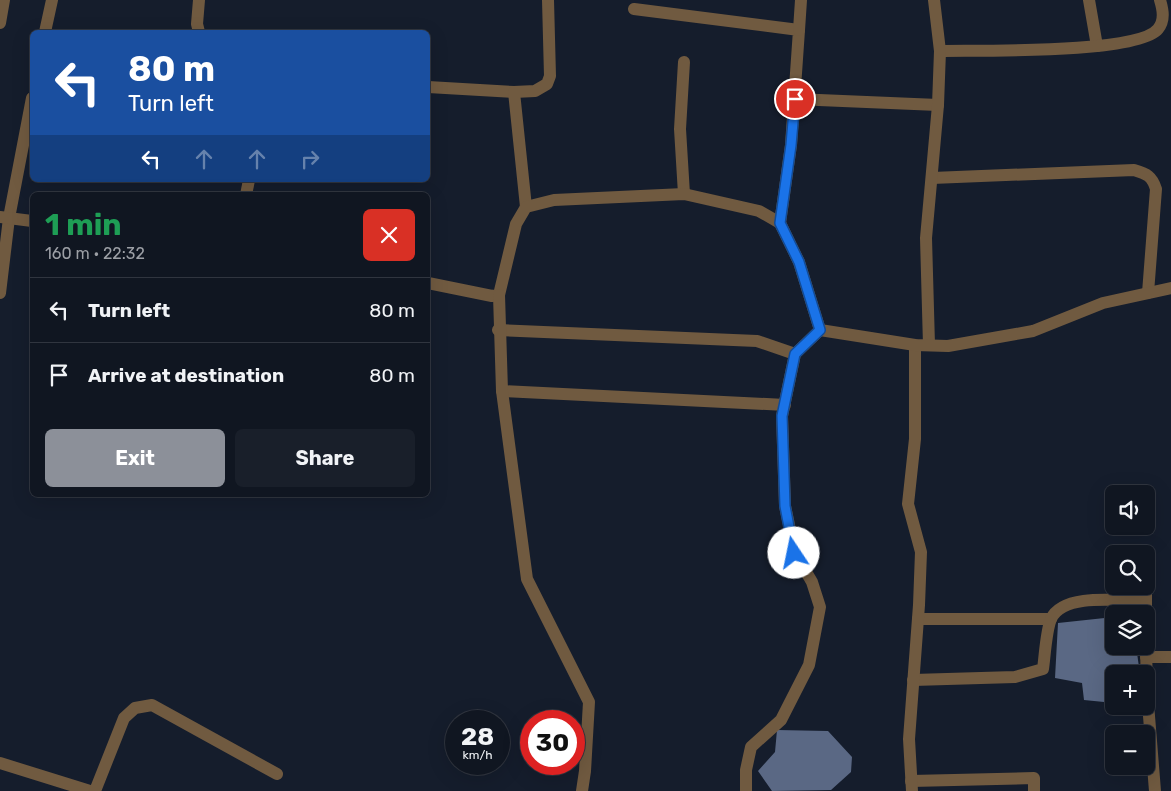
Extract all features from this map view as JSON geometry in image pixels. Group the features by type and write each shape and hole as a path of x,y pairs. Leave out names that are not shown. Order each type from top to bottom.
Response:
{"street":[{"path":"0,23 4,0"},
{"path":"45,30 52,0"},
{"path":"430,87 514,92 535,91 547,84 550,76 548,0"},
{"path":"801,0 791,145 780,223 799,262 820,330"},
{"path":"929,345 926,238 938,105 940,51 934,0"},
{"path":"1089,0 1097,46"},
{"path":"940,51 1097,46 1135,41 1158,30 1163,21 1160,0"},
{"path":"195,1 198,30"},
{"path":"634,9 799,30"},
{"path":"684,62 680,129 684,194"},
{"path":"514,92 526,207 516,224 499,295 498,330 502,391 527,579 589,702 582,791"},
{"path":"795,99 938,105"},
{"path":"0,293 5,218 30,107"},
{"path":"932,178 1134,170 1147,174 1153,179 1156,189 1148,293"},
{"path":"526,207 554,200 577,198 684,194 759,211 780,223"},
{"path":"5,218 30,221"},
{"path":"430,283 492,296 499,295"},
{"path":"820,330 915,345 948,346 1033,332 1103,303 1171,288"},
{"path":"498,330 758,341 795,354"},
{"path":"746,791 746,770 751,747 781,720 809,665 820,607 812,582 794,553 785,506 782,416 795,354 820,330"},
{"path":"915,345 915,439 908,504 921,552 918,619 908,738 912,786 1034,778 1034,791"},
{"path":"502,391 784,405"},
{"path":"1146,595 1146,605"},
{"path":"913,680 1015,677 1043,669 1051,619 1062,605 1083,600 1146,600"},
{"path":"918,619 1051,619"},
{"path":"1155,654 1171,658"},
{"path":"1146,655 1155,791"},
{"path":"95,791 124,718 135,708 152,704 277,774"},
{"path":"0,763 90,791"}],"water":[{"path":"1105,618 1105,655 1137,655 1139,665 1105,665 1105,702 1084,700 1082,683 1055,678 1058,623"},
{"path":"777,730 828,731 852,757 851,772 831,790 772,791 758,771 775,752"}],"route":[{"path":"794,553 785,506 782,416 795,354 820,330 799,262 780,223 791,145 795,99"}]}
